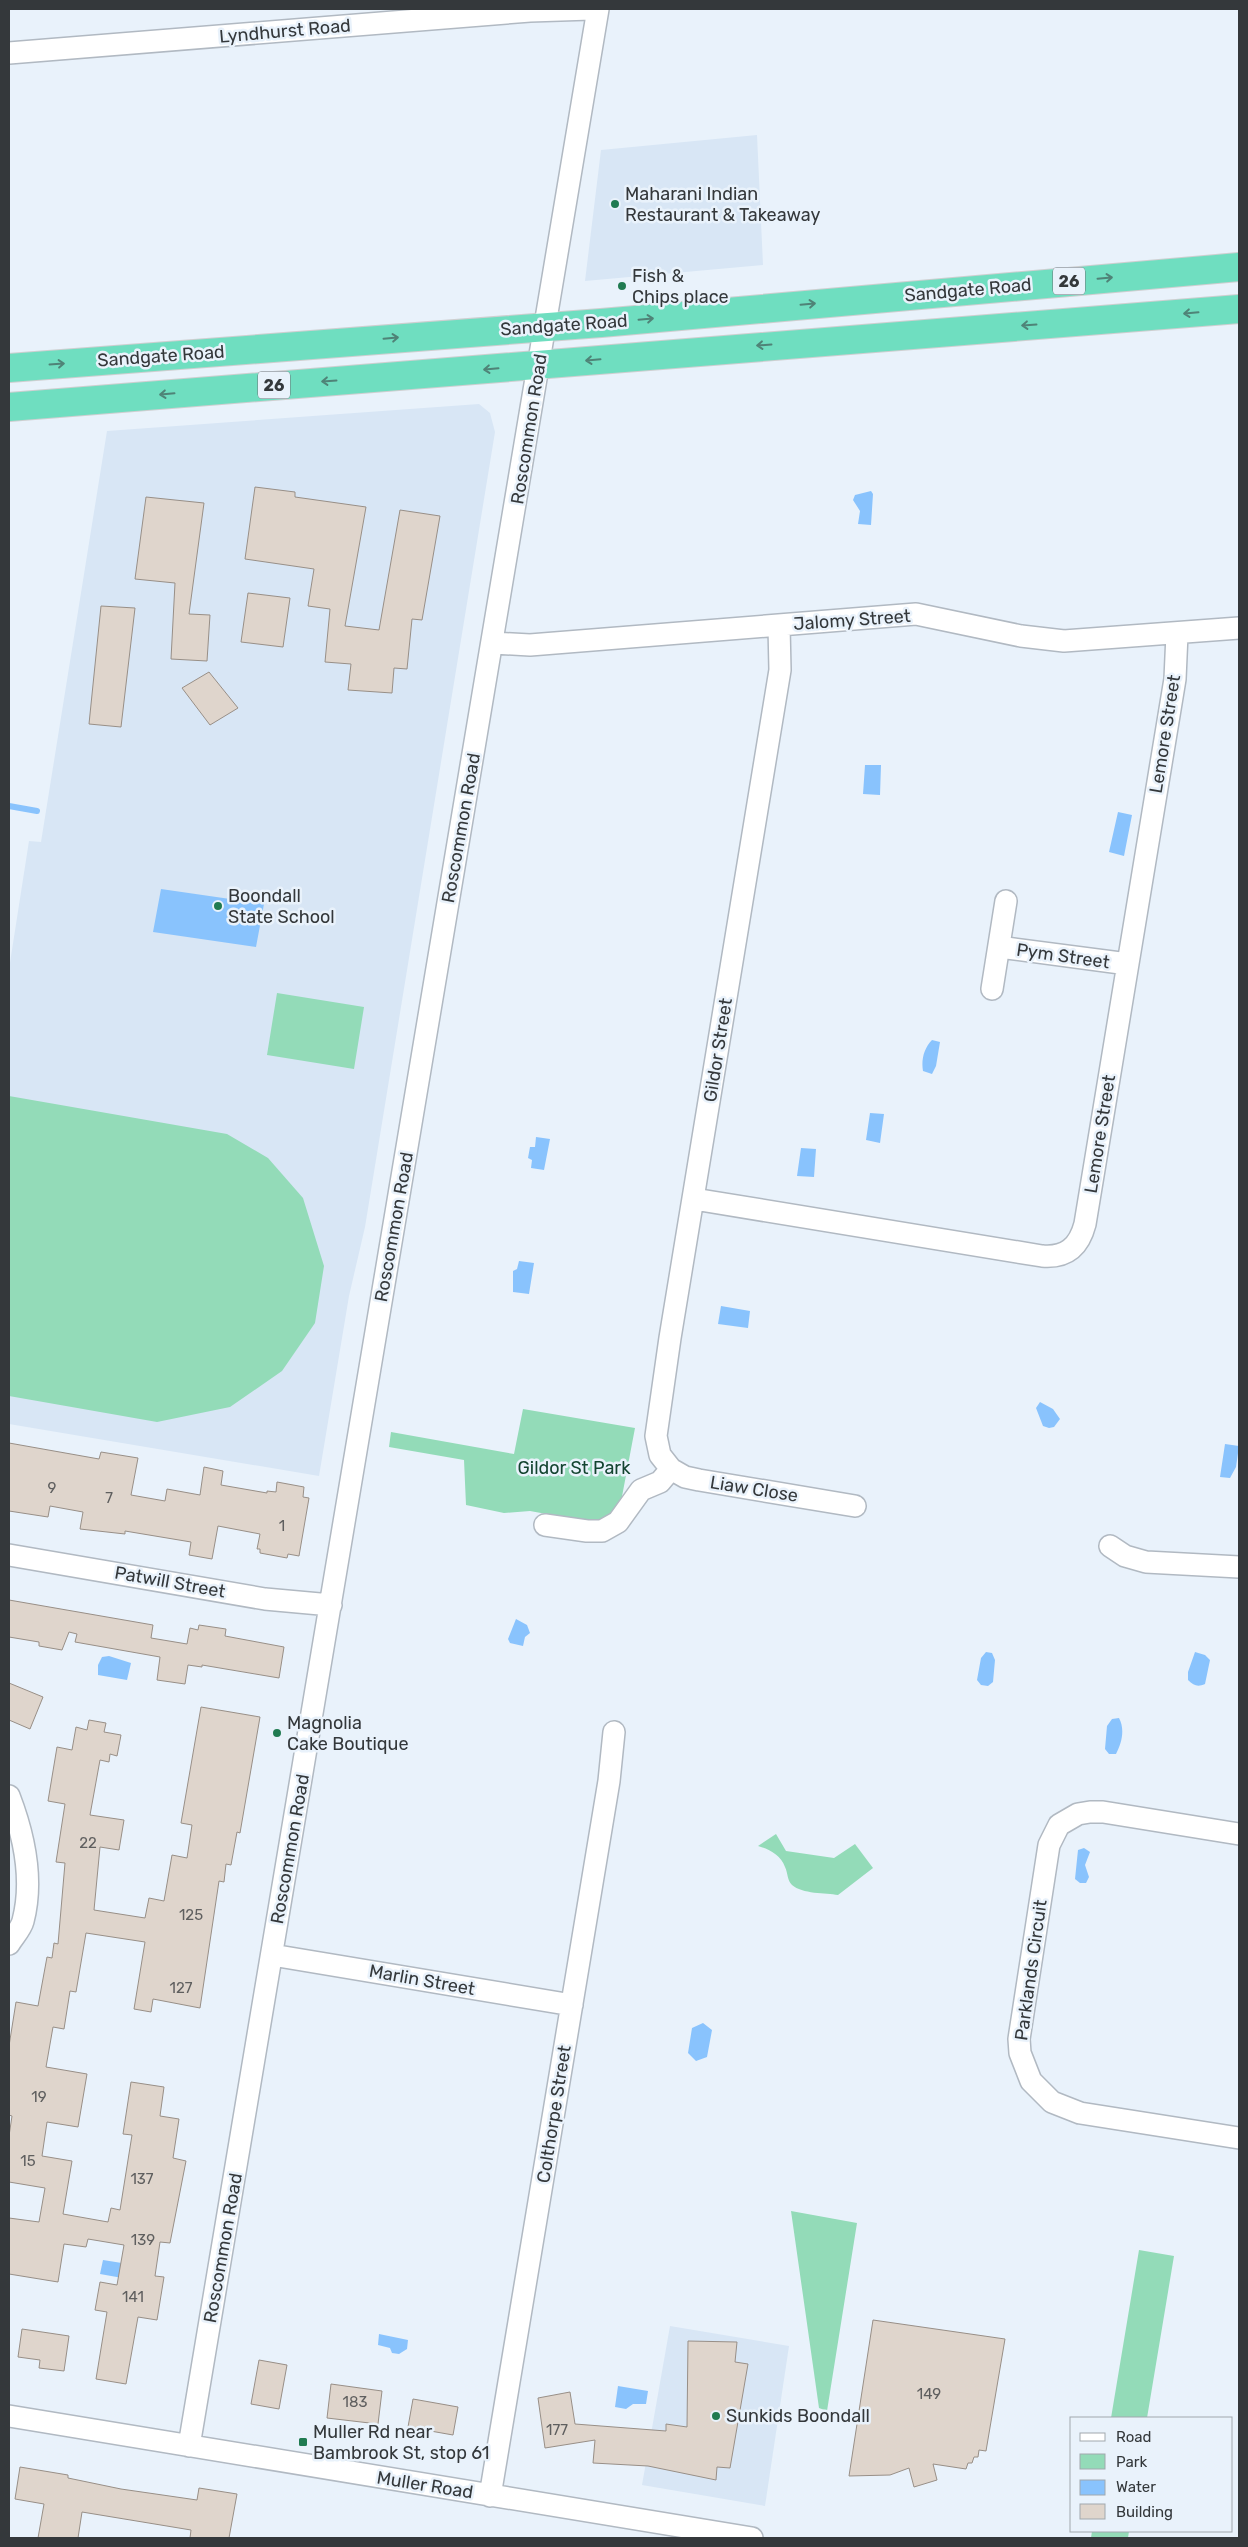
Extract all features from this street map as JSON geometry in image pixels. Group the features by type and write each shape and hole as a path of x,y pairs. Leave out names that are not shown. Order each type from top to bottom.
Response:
{"highway":[{"name":"Sandgate Road","path":"9,368 545,327 1239,267"},
{"name":"Sandgate Road","path":"9,407 1239,309"}],"street":[{"name":"Lyndhurst Road","path":"9,53 530,11 591,9"},
{"name":"Roscommon Road","path":"189,2446 598,9"},
{"name":"Jalomy Street","path":"493,643 530,645 916,614 1045,640 1082,641 1239,628"},
{"name":"Gildor Street","path":"666,1476 656,1436 670,1338 780,670 779,626"},
{"name":"Lemore Street","path":"694,1199 1042,1256 1064,1254 1075,1247 1080,1240 1085,1224 1175,679 1177,634"},
{"name":"Pym Street","path":"992,989 1006,901"},
{"name":"Pym Street","path":"999,947 1128,964"},
{"name":"Liaw Close","path":"666,1476 685,1476 699,1480 855,1506"},
{"path":"545,1525 587,1531 602,1530 622,1518 641,1490 666,1476"},
{"path":"1110,1546 1125,1556 1146,1562 1239,1567"},
{"name":"Patwill Street","path":"9,1555 265,1599 331,1605"},
{"name":"Colthorpe Street","path":"490,2496 609,1781 614,1732"},
{"path":"9,1796 20,1826 28,1880 23,1923 9,1944"},
{"name":"Parklands Circuit","path":"1239,1834 1103,1812 1078,1814 1058,1825 1049,1845 1019,2039 1020,2053 1031,2081 1052,2102 1080,2113 1239,2138"},
{"name":"Marlin Street","path":"272,1955 572,2005"},
{"name":"Muller Road","path":"9,2416 752,2538"}],"shaded area":[{"path":"757,135 763,265 585,281 601,150"},
{"name":"Boondall State School","path":"479,404 490,413 495,432 365,1227 349,1296 319,1476 9,1424 9,969 29,841 41,842 107,431"},
{"name":"Sunkids Boondall","path":"670,2326 789,2346 765,2506 642,2485"}],"green space":[{"path":"277,993 364,1007 354,1069 267,1055"},
{"path":"9,1096 227,1134 268,1158 303,1198 324,1266 315,1323 282,1371 230,1407 157,1422 9,1396"},
{"name":"Gildor St Park","path":"523,1409 635,1428 620,1507 602,1521 574,1519 530,1511 504,1513 466,1505 464,1460 389,1447 391,1432 514,1454"},
{"path":"776,1834 786,1851 834,1858 855,1844 873,1868 838,1895 814,1893 796,1888 790,1883 786,1869 778,1856 758,1846"},
{"path":"791,2211 857,2223 827,2411 819,2408"},
{"path":"1139,2250 1174,2256 1147,2417 1111,2417"},
{"path":"1092,2532 1129,2532 1128,2538 1091,2538"}],"water":[{"path":"871,491 873,494 871,525 858,524 860,511 853,500 855,495"},
{"path":"865,765 881,765 880,795 863,794"},
{"path":"1118,812 1132,815 1124,856 1109,852"},
{"path":"161,889 264,904 256,947 153,932"},
{"path":"932,1040 940,1042 936,1066 932,1074 923,1071 922,1063 925,1050"},
{"path":"870,1113 884,1114 880,1143 866,1140"},
{"path":"536,1137 550,1139 544,1170 531,1168 532,1160 528,1158 530,1147 535,1147"},
{"path":"801,1148 816,1149 814,1177 797,1176"},
{"path":"519,1261 534,1263 529,1294 513,1292 513,1271 517,1269"},
{"path":"721,1306 750,1311 748,1328 718,1324"},
{"path":"1040,1402 1053,1409 1060,1419 1054,1427 1043,1426 1036,1408"},
{"path":"1225,1444 1239,1446 1236,1467 1230,1478 1220,1477"},
{"path":"516,1619 527,1625 530,1633 525,1637 523,1646 510,1643 508,1639"},
{"path":"986,1652 992,1653 995,1660 993,1682 988,1686 981,1685 977,1680 981,1658"},
{"path":"1195,1652 1205,1655 1210,1660 1205,1684 1194,1685 1188,1680 1188,1672"},
{"path":"109,1656 131,1663 127,1680 98,1675 98,1665 102,1657"},
{"path":"1119,1718 1122,1727 1120,1745 1116,1754 1109,1754 1105,1749 1107,1726 1112,1719"},
{"path":"1084,1848 1090,1852 1085,1865 1089,1877 1086,1883 1080,1883 1075,1879 1078,1850"},
{"path":"703,2023 712,2030 707,2057 696,2061 688,2053 692,2028"},
{"path":"103,2260 128,2264 128,2279 100,2274"},
{"path":"379,2334 408,2340 407,2349 399,2354 392,2353 390,2348 378,2345"},
{"path":"618,2386 648,2391 646,2404 633,2404 626,2409 615,2407"}],"building":[{"path":"255,487 295,492 295,497 366,507 345,626 379,630 400,510 440,516 422,620 412,619 407,669 394,668 392,693 348,690 351,664 325,662 330,609 308,606 314,569 245,559"},
{"path":"146,497 204,503 189,614 210,615 207,661 171,659 175,583 135,579"},
{"path":"248,593 290,598 283,647 241,642"},
{"path":"101,606 135,608 121,727 89,724"},
{"path":"209,672 238,708 210,725 182,688"},
{"path":"9,1443 99,1459 101,1452 138,1458 131,1495 165,1501 167,1489 200,1495 204,1467 223,1471 221,1485 267,1493 267,1491 276,1492 277,1482 304,1487 303,1497 309,1498 299,1556 288,1554 287,1558 260,1553 260,1549 257,1549 260,1534 218,1526 212,1559 189,1555 191,1542 125,1531 125,1534 80,1529 83,1512 50,1506 48,1517 9,1511"},
{"path":"9,1600 153,1625 151,1638 187,1644 190,1628 198,1630 199,1625 226,1629 225,1636 284,1647 279,1678 202,1665 202,1667 188,1665 185,1684 157,1680 160,1657 75,1642 77,1634 69,1632 62,1650 39,1646 39,1642 9,1637"},
{"path":"9,1683 43,1697 30,1729 9,1720"},
{"path":"201,1707 260,1717 240,1833 237,1832 231,1865 226,1864 224,1882 219,1881 200,2008 153,1999 151,2012 134,2009 145,1942 86,1933 76,1992 70,1991 64,2029 53,2027 46,2067 87,2074 78,2127 47,2122 42,2156 72,2161 63,2214 108,2222 111,2208 120,2210 132,2135 123,2134 131,2082 164,2087 160,2116 179,2119 173,2158 186,2161 170,2243 160,2242 155,2276 164,2277 157,2320 138,2317 126,2384 96,2379 107,2312 95,2310 100,2282 117,2285 124,2245 88,2239 86,2247 64,2244 58,2282 9,2274 9,2218 39,2222 45,2188 9,2182 9,2136 12,2116 9,2115 9,2046 16,2002 38,2006 47,1957 52,1958 54,1943 58,1944 65,1863 56,1862 65,1804 48,1801 57,1747 72,1750 76,1727 87,1730 89,1720 106,1723 104,1732 121,1735 117,1756 110,1754 109,1762 100,1760 90,1815 124,1820 119,1850 100,1847 94,1910 145,1918 149,1898 164,1901 172,1855 187,1858 192,1825 181,1823"},
{"path":"873,2320 1005,2339 986,2451 979,2450 978,2457 974,2457 972,2463 968,2463 966,2469 933,2464 937,2480 914,2487 909,2468 890,2475 849,2476"},
{"path":"22,2329 69,2336 64,2371 39,2368 40,2360 18,2357"},
{"path":"688,2341 737,2342 735,2362 748,2364 730,2468 717,2467 716,2480 648,2466 593,2463 595,2440 545,2448 538,2398 570,2392 575,2424 666,2431 666,2424 687,2427"},
{"path":"259,2360 287,2365 279,2409 251,2404"},
{"path":"331,2384 382,2391 378,2424 327,2418"},
{"path":"413,2399 458,2407 453,2435 408,2427"},
{"path":"20,2467 68,2475 68,2478 121,2489 197,2500 199,2488 237,2494 229,2538 190,2538 191,2530 82,2512 78,2538 38,2538 44,2504 15,2499"}],"waterway":[{"path":"9,806 37,811"}],"place":[{"name":"Maharani Indian Restaurant & Takeaway","path":"615,204"},
{"name":"Fish & Chips place","path":"622,286"},
{"name":"Boondall State School","path":"218,906"},
{"name":"Magnolia Cake Boutique","path":"277,1733"},
{"name":"Sunkids Boondall","path":"716,2416"},
{"name":"Muller Rd near Bambrook St, stop 61","path":"303,2442"}]}
